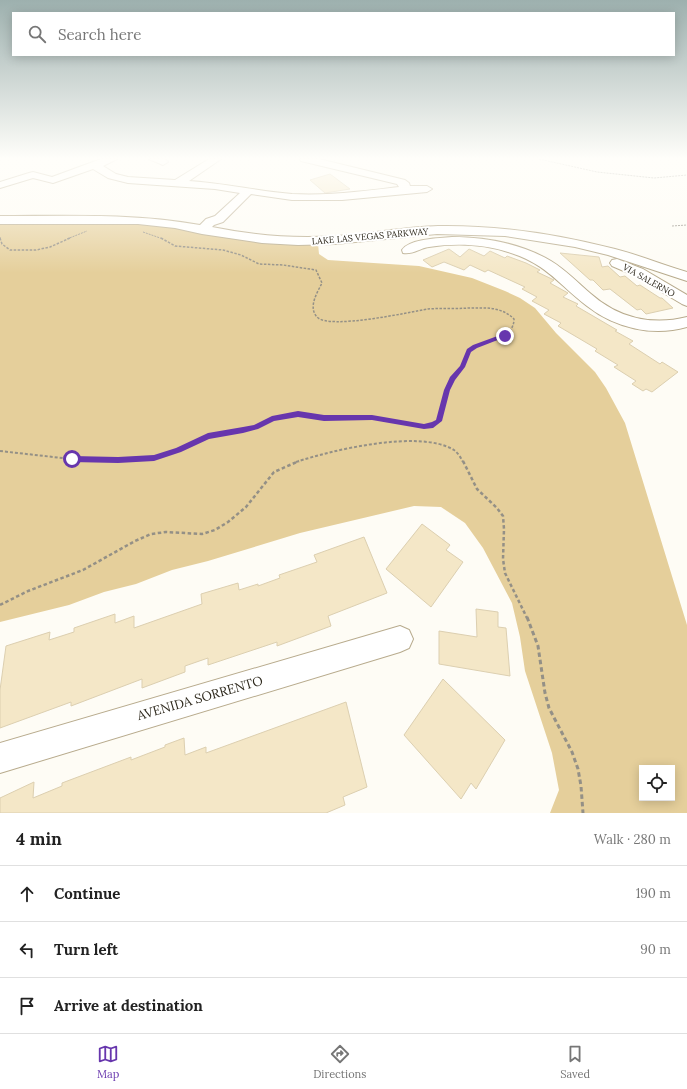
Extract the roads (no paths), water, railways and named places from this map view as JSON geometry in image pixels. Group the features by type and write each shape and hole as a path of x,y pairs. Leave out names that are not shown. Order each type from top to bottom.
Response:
{"street":[{"path":"206,226 218,218 236,197"},
{"path":"290,197 343,197"},
{"name":"LAKE LAS VEGAS PARKWAY","path":"0,212 144,212 176,216 206,226 262,239 298,241 335,240 437,230 505,232 575,243 612,252 687,277"},
{"name":"LAKE LAS VEGAS PARKWAY","path":"0,220 138,220 175,224 300,232 354,230 431,222 495,223 542,228 597,238 633,247 687,265"},
{"path":"408,250 415,246 428,243 457,241 479,242 502,246 524,253 544,263 562,275 594,304 620,318 639,324 659,326 673,326 687,322"},
{"name":"VIA SALERNO","path":"611,261 638,272 687,301"},
{"name":"AVENIDA SORRENTO","path":"0,758 400,639"}]}
